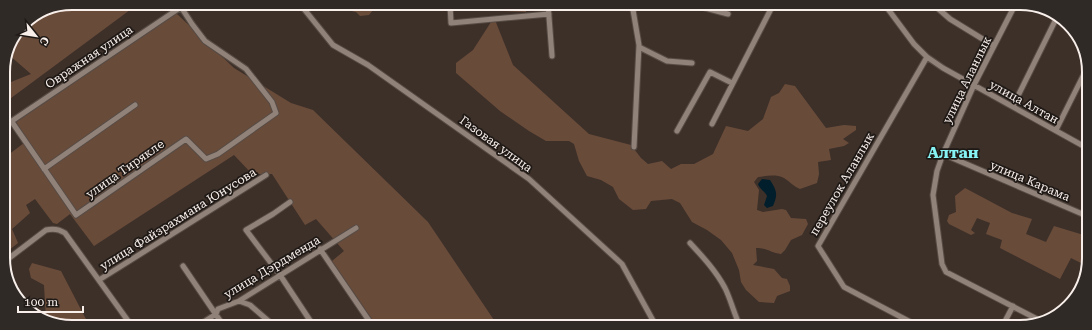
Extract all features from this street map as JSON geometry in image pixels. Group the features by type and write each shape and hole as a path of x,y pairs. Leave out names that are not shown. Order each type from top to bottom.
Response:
{"street":[{"name":"Овражная улица","path":"12,122 177,10"},
{"name":"улица Тирякле","path":"44,169 76,215 186,139 206,159 218,154 276,113 272,102 246,68 205,41 183,10"},
{"name":"Газовая улица","path":"305,10 333,45 368,65 534,184 622,264 653,320"},
{"path":"451,10 452,23 549,14"},
{"path":"549,10 552,56"},
{"path":"633,10 639,47 634,147"},
{"path":"713,10 728,14"},
{"path":"712,124 770,10"},
{"name":"улица Алтан","path":"889,10 914,44 927,57 1082,145"},
{"path":"940,10 950,19 994,46"},
{"name":"улица Аланлык","path":"1012,10 974,85 943,154 937,171 933,195 942,264 946,272 1036,318"},
{"path":"1013,106 1055,21"},
{"path":"639,47 667,61 692,63"},
{"name":"переулок Аланлык","path":"903,320 844,287 818,246 927,57"},
{"path":"677,131 710,72 732,83"},
{"path":"1056,130 1082,78"},
{"path":"12,122 44,169 135,105"},
{"name":"улица Карама","path":"943,154 1082,214"},
{"name":"улица Файзрахмана Юнусова","path":"99,280 266,175"},
{"path":"290,202 246,230 280,275 310,320"},
{"name":"улица Дэрдменда","path":"207,320 216,314 218,310 239,301 320,249 356,228"},
{"path":"10,257 46,230 56,229 65,233 127,320"},
{"path":"690,243 717,274 726,290 737,320"},
{"path":"320,249 369,320"},
{"path":"183,266 220,320"},
{"path":"239,301 250,305 267,320"},
{"path":"1006,320 1013,306"}],"shaded area":[{"path":"130,10 10,99 10,81 31,74 12,56 16,45 23,34 31,25 41,18 60,11"},
{"path":"347,10 373,10 369,15 360,16 356,12"},
{"path":"526,10 526,12 501,11"},
{"path":"176,13 234,68 291,103 313,110 428,222 494,320 373,320 332,261 344,251 316,219 305,225 272,174 252,174 234,155 94,246 70,214 57,224 53,223 35,199 26,205 30,213 12,229 18,243 10,249 10,154 28,140 16,122"},
{"path":"495,20 513,65 589,134 631,145 641,158 648,164 662,161 671,169 681,164 694,164 713,154 726,126 748,131 763,119 771,97 779,93 785,84 795,86 826,128 844,125 856,126 856,130 843,139 849,143 844,146 829,149 831,160 818,162 819,174 817,183 800,189 784,178 775,176 758,177 754,182 759,190 757,210 763,212 782,209 786,210 791,218 806,219 808,224 802,235 791,240 781,254 756,248 757,261 753,265 774,269 782,278 787,279 790,286 790,291 777,296 774,303 759,302 746,290 741,282 739,270 732,253 721,240 692,222 680,203 672,199 651,201 646,209 633,210 619,199 613,187 601,180 587,176 579,161 574,144 569,141 546,141 529,131 500,111 456,73 456,63 473,50 491,22"},
{"path":"965,188 1012,213 1032,219 1026,234 1046,242 1054,226 1082,234 1081,263 1071,258 1060,279 1000,248 1002,240 986,234 990,223 977,218 971,230 975,233 971,235 949,224 947,221 949,215 956,212 955,196"},
{"path":"32,263 61,271 86,320 56,318 46,314 44,285 31,278 29,269"}],"water":[{"path":"762,179 770,180 776,193 773,206 767,208 764,205 767,196 758,184"}],"district":[{"name":"Алтан","path":"953,152"}]}
